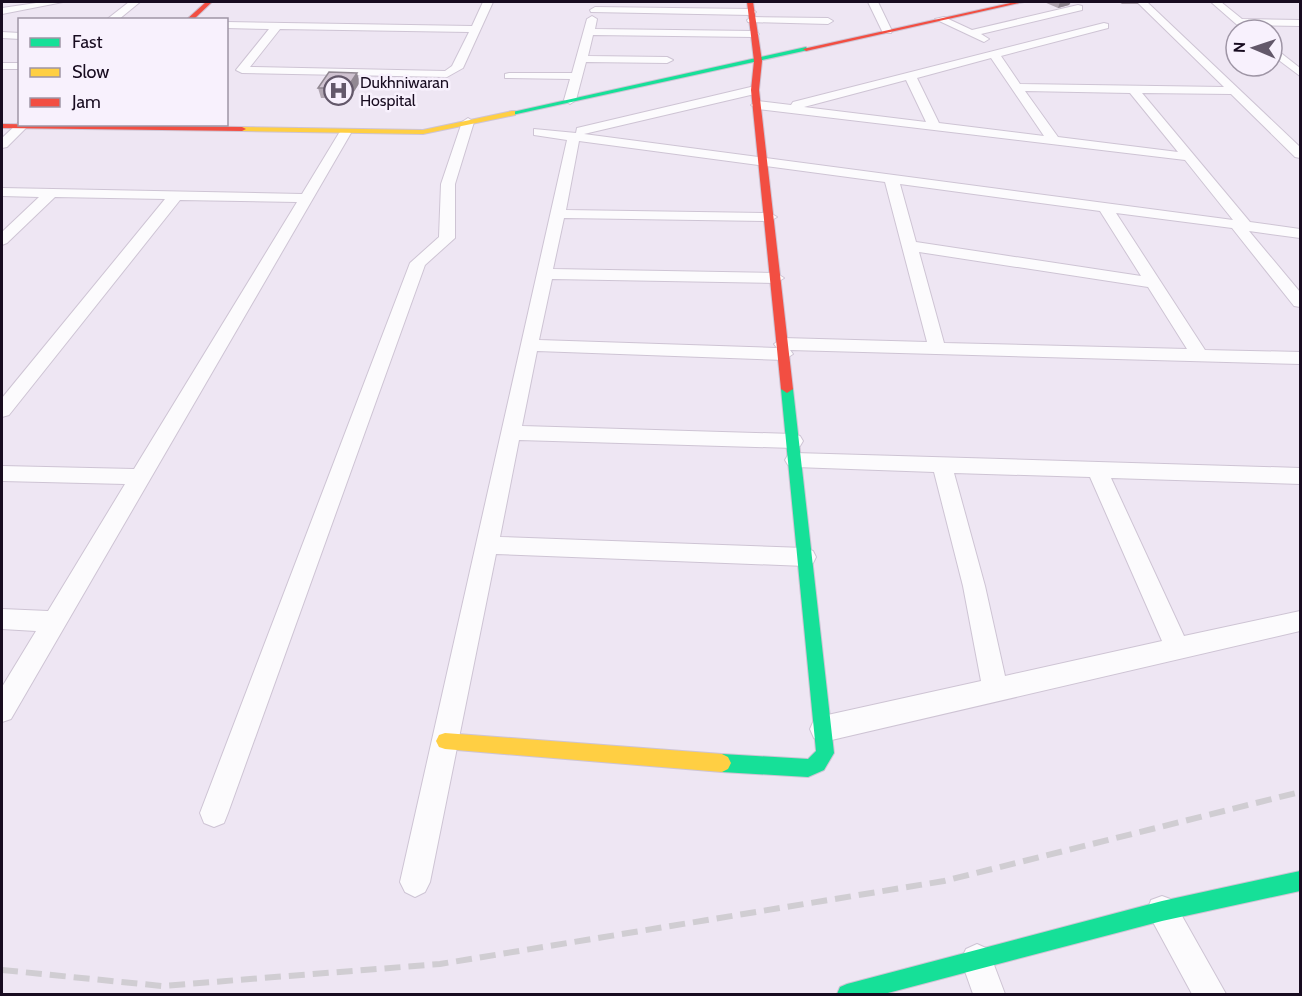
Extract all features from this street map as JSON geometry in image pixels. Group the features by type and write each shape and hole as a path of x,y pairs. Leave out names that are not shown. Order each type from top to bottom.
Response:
{"street":[{"path":"2,11 58,2"},
{"path":"114,18 135,2"},
{"path":"191,18 209,2"},
{"path":"277,26 242,70 447,74 457,68 488,2"},
{"path":"873,2 887,31"},
{"path":"1142,2 1300,154"},
{"path":"1216,2 1235,18"},
{"path":"2,126 345,133 423,132 758,61 942,16 1012,3"},
{"path":"570,100 596,6 828,21"},
{"path":"972,33 1078,8"},
{"path":"942,16 1009,51"},
{"path":"589,32 752,17"},
{"path":"445,741 811,769 820,764 825,753 755,90 758,61 752,17"},
{"path":"1284,23 1300,23"},
{"path":"228,25 475,29"},
{"path":"784,108 1104,26"},
{"path":"2,35 18,36"},
{"path":"994,54 1054,141"},
{"path":"1284,58 1299,70"},
{"path":"581,59 667,60"},
{"path":"2,66 18,66"},
{"path":"509,76 576,76"},
{"path":"910,76 934,126"},
{"path":"1017,87 1235,91"},
{"path":"1133,89 1189,157 1300,302"},
{"path":"570,136 755,90"},
{"path":"757,105 1189,157"},
{"path":"214,813 418,262 447,238 448,184 468,122"},
{"path":"2,144 22,126"},
{"path":"539,132 764,160 1300,233"},
{"path":"2,710 345,133"},
{"path":"415,882 558,214 570,136"},
{"path":"891,177 937,348"},
{"path":"2,192 306,198"},
{"path":"2,240 51,193"},
{"path":"2,410 176,195"},
{"path":"1104,206 1200,355"},
{"path":"558,214 770,217"},
{"path":"910,246 1154,283"},
{"path":"545,273 776,278"},
{"path":"530,345 784,349 937,348 1300,358"},
{"path":"511,433 794,450 942,464 1300,476"},
{"path":"942,464 974,586 995,690"},
{"path":"1097,469 1179,648"},
{"path":"2,472 140,477"},
{"path":"487,545 805,557"},
{"path":"2,620 54,622"},
{"path":"823,729 1300,621"},
{"path":"847,994 1162,911 1300,880"},
{"path":"1162,911 1210,994"},
{"path":"977,960 989,994"}],"building":[{"path":"329,72 357,73 347,88 318,88"}],"railway":[{"path":"2,970 162,986 440,964 944,881 1300,792"}],"traffic: fast":[{"path":"512,113 806,49"},
{"path":"722,763 808,768 818,764 825,753 787,389"},
{"path":"847,994 1162,911 1300,881"}],"traffic: slow":[{"path":"242,129 423,132 512,113"},
{"path":"445,741 722,763"}],"traffic: jam":[{"path":"191,18 209,2"},
{"path":"750,2 758,61 755,90 787,389"},
{"path":"806,49 1021,2"},
{"path":"2,126 242,129"}],"place":[{"name":"Dukhniwaran Hospital","path":"339,91"}]}
